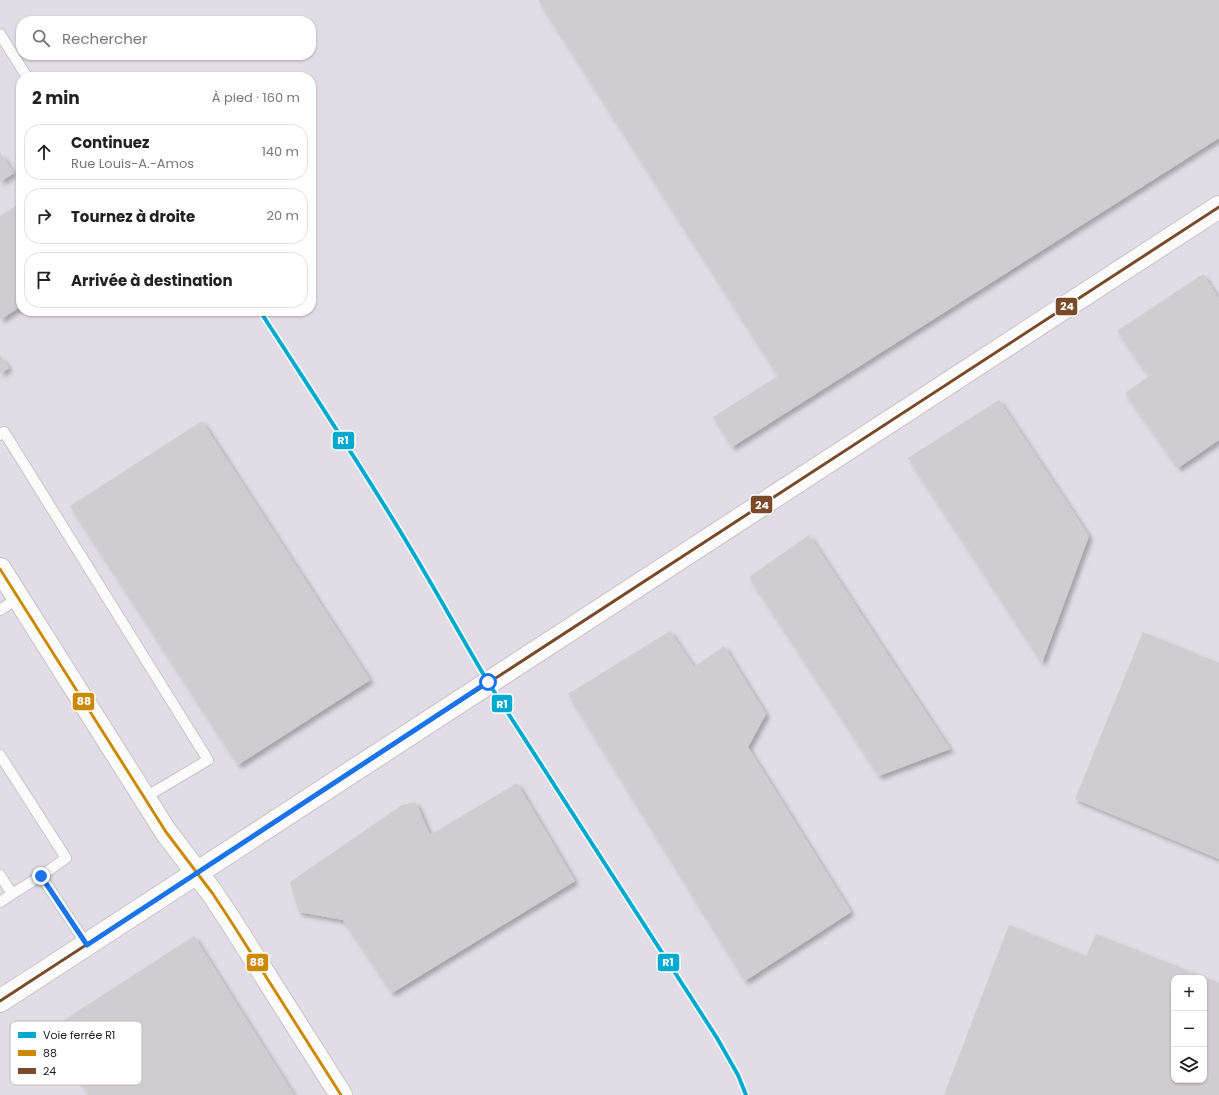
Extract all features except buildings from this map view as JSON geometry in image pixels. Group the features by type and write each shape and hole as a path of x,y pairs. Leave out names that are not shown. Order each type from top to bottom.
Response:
{"street":[{"path":"0,1001 1219,207"},
{"path":"0,569 166,832 232,923 341,1095"}],"lane":[{"path":"0,34 16,59"},
{"path":"16,60 24,72"},
{"path":"0,435 4,432 208,760 144,798"},
{"path":"0,610 18,598"},
{"path":"0,755 66,858 0,902"},
{"path":"0,875 12,894"},
{"path":"41,876 87,945"}],"shaded area":[{"path":"0,0 1219,0 1219,1095 0,1095"}],"rail line":[{"name":"R1","path":"263,316 377,494 488,682 717,1038 738,1075 746,1095"}],"transit line":[{"name":"24","path":"0,1001 1219,207"},
{"name":"88","path":"0,569 166,832 213,894 341,1095"}],"route":[{"path":"41,876 87,945 488,682"}]}
